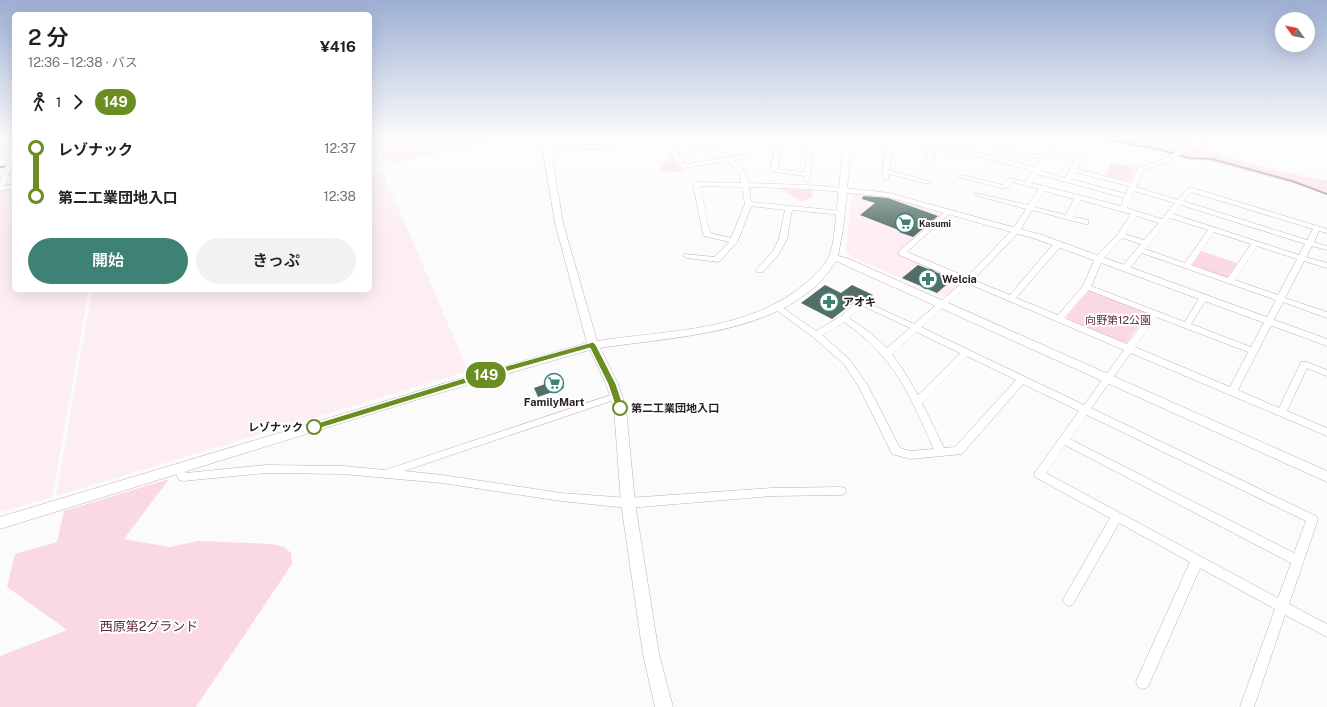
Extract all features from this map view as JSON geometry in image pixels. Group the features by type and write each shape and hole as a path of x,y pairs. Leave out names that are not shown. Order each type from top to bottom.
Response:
{"street":[{"path":"0,189 6,172"},
{"path":"550,172 559,223 593,345 600,357 617,396 621,422 628,503 651,654 664,707"},
{"path":"687,256 716,260 734,241 748,204 743,174 741,172"},
{"path":"790,172 807,174 806,187"},
{"path":"0,522 470,380 593,345 692,333 725,326 751,318 776,307 797,295 818,276 833,257 841,213 845,172"},
{"path":"885,172 886,179"},
{"path":"889,172 928,182"},
{"path":"1027,184 1035,172"},
{"path":"1039,172 1129,197"},
{"path":"1067,181 1072,172"},
{"path":"1080,172 1133,186 1327,248"},
{"path":"1123,209 1139,172"},
{"path":"962,177 1005,187 1010,180 1123,209 1164,222"},
{"path":"734,241 707,234 696,184 806,187 889,195 1016,230 1058,244 1327,342"},
{"path":"0,189 12,186"},
{"path":"887,353 968,281 1016,230 1043,188"},
{"path":"1126,268 1190,189 1327,231"},
{"path":"977,194 1085,222"},
{"path":"1069,217 1078,198"},
{"path":"748,204 841,213"},
{"path":"760,270 776,252 783,239 789,208"},
{"path":"949,211 902,253 1129,350 1327,432"},
{"path":"1059,320 1087,287 1099,258 1121,235 1135,213"},
{"path":"1169,215 1327,266"},
{"path":"1232,392 1300,257 1317,228"},
{"path":"1186,266 1212,229"},
{"path":"1121,235 1186,266 1327,315"},
{"path":"1230,281 1254,243"},
{"path":"1011,299 1058,244"},
{"path":"833,257 844,260 943,304 1327,477"},
{"path":"1087,287 1252,351"},
{"path":"1186,326 1204,297"},
{"path":"816,335 844,318 862,302 1312,519 1247,707"},
{"path":"776,307 816,335 847,362 863,386 896,451 910,455 958,451 1022,379"},
{"path":"1154,314 1039,474 1327,631"},
{"path":"844,318 887,353 909,386 942,452"},
{"path":"917,402 966,352"},
{"path":"1281,413 1304,364 1327,373"},
{"path":"386,474 617,396"},
{"path":"1064,440 1297,560"},
{"path":"178,468 183,477 266,469 343,470 442,479 561,497 628,503 772,492 841,491"},
{"path":"1069,600 1117,516"},
{"path":"1143,682 1197,560"}],"shaded area":[{"path":"383,172 468,371 56,496 92,292 372,292 372,175"},
{"path":"12,188 12,292 89,292 52,497 0,512 0,190"},
{"path":"852,195 890,198 939,211 942,214 897,253 958,280 961,283 946,296 940,296 851,256 846,250"}],"green space":[{"path":"1107,172 1134,172 1130,182 1105,175"},
{"path":"1250,172 1284,172 1327,181 1327,192"},
{"path":"781,189 813,190 812,198 801,201"},
{"path":"1201,251 1237,263 1227,278 1192,265"},
{"name":"向野第12公園","path":"1088,291 1094,291 1146,312 1147,315 1127,342 1121,342 1068,319 1066,316"},
{"name":"西原第2グランド","path":"169,479 124,539 170,547 198,541 272,544 284,547 291,553 292,564 196,707 0,707 0,656 67,630 7,587 15,554 57,542 64,511"}],"building":[{"name":"Kasumi","path":"863,196 888,198 938,216 913,237 860,215 875,203 862,199"},
{"name":"Welcia","path":"918,265 953,279 937,293 902,278"},
{"name":"アオキ","path":"825,285 841,293 852,285 873,295 866,300 858,299 832,319 801,303"},
{"name":"FamilyMart","path":"559,379 564,388 538,397 534,388"}],"waterway":[{"path":"1259,172 1292,181 1327,194"}],"bus line":[{"name":"149","path":"314,427 477,377 593,345 616,393 620,408"}],"place":[{"name":"Kasumi","path":"905,223"},
{"name":"Welcia","path":"928,279"},
{"name":"アオキ","path":"829,302"},
{"name":"FamilyMart","path":"554,383"},
{"name":"第二工業団地入口","path":"620,408"},
{"name":"レゾナック","path":"314,427"}]}
